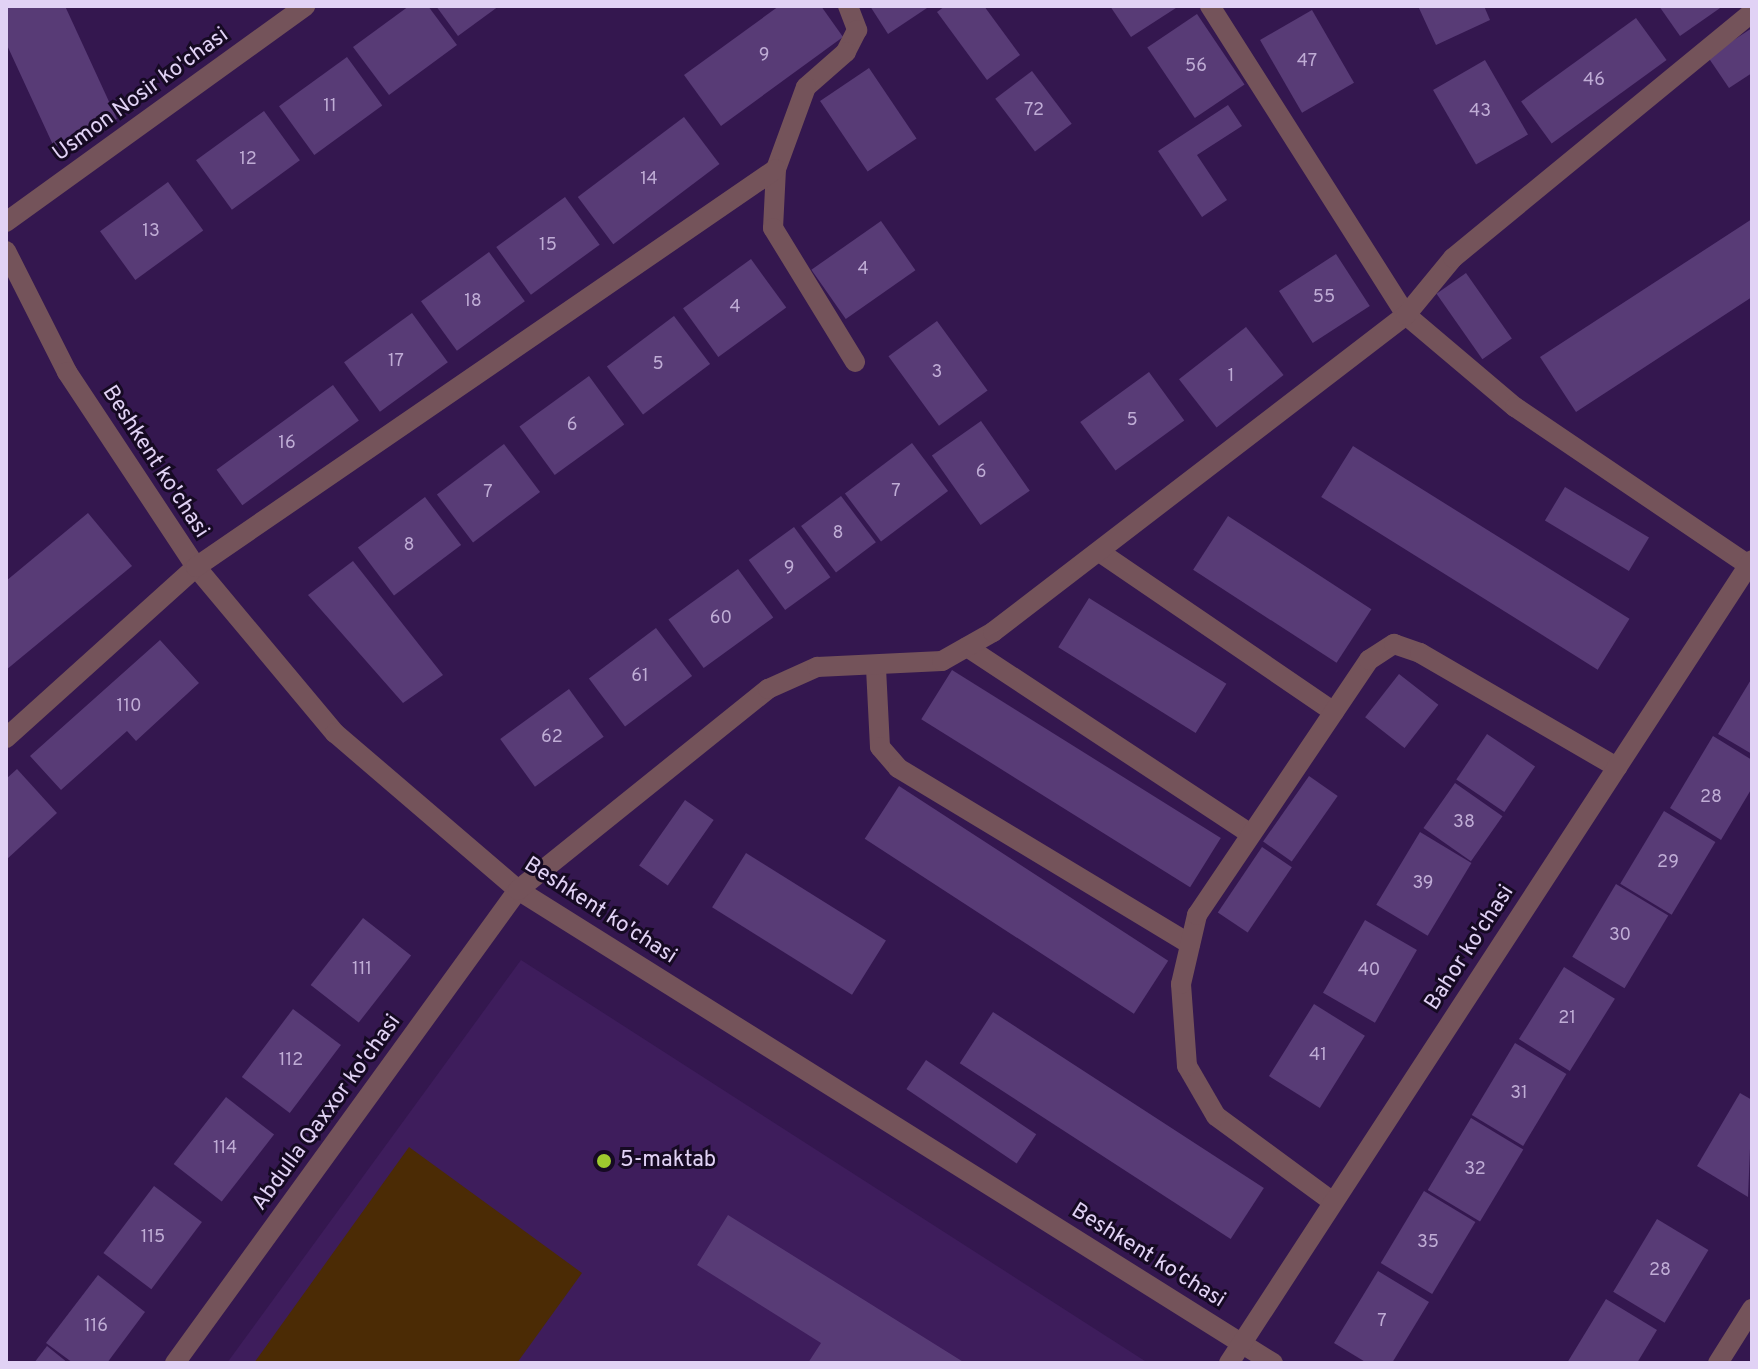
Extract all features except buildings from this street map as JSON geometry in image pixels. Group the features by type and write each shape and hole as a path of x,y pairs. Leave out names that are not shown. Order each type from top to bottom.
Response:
{"street":[{"name":"Usmon Nosir ko'chasi","path":"6,222 305,6"},
{"path":"848,6 857,30 846,52 806,87 776,169 773,228 855,362"},
{"path":"1210,6 1406,315 1515,407 1750,562"},
{"name":"Abdulla Qaxxor ko'chasi","path":"175,1363 518,890 768,689 817,667 876,668 942,661 967,647 1101,553 1406,315 1453,258 1752,12"},
{"path":"6,738 196,567 776,169"},
{"name":"Beshkent ko'chasi","path":"6,251 67,372 196,567 335,733 518,890 1273,1363"},
{"path":"1101,553 1334,712"},
{"name":"Bahor ko'chasi","path":"1229,1363 1750,562"},
{"path":"1333,1202 1216,1116 1187,1066 1181,984 1197,915 1369,660 1394,644 1420,653 1617,767"},
{"path":"967,647 1251,834"},
{"path":"876,668 880,747 898,768 1190,944"},
{"path":"1718,1363 1752,1309"}],"shaded area":[{"name":"5-maktab","path":"521,960 1148,1363 227,1363"},
{"path":"409,1147 582,1273 517,1363 254,1363"}],"place":[{"name":"5-maktab","path":"604,1161"}]}
